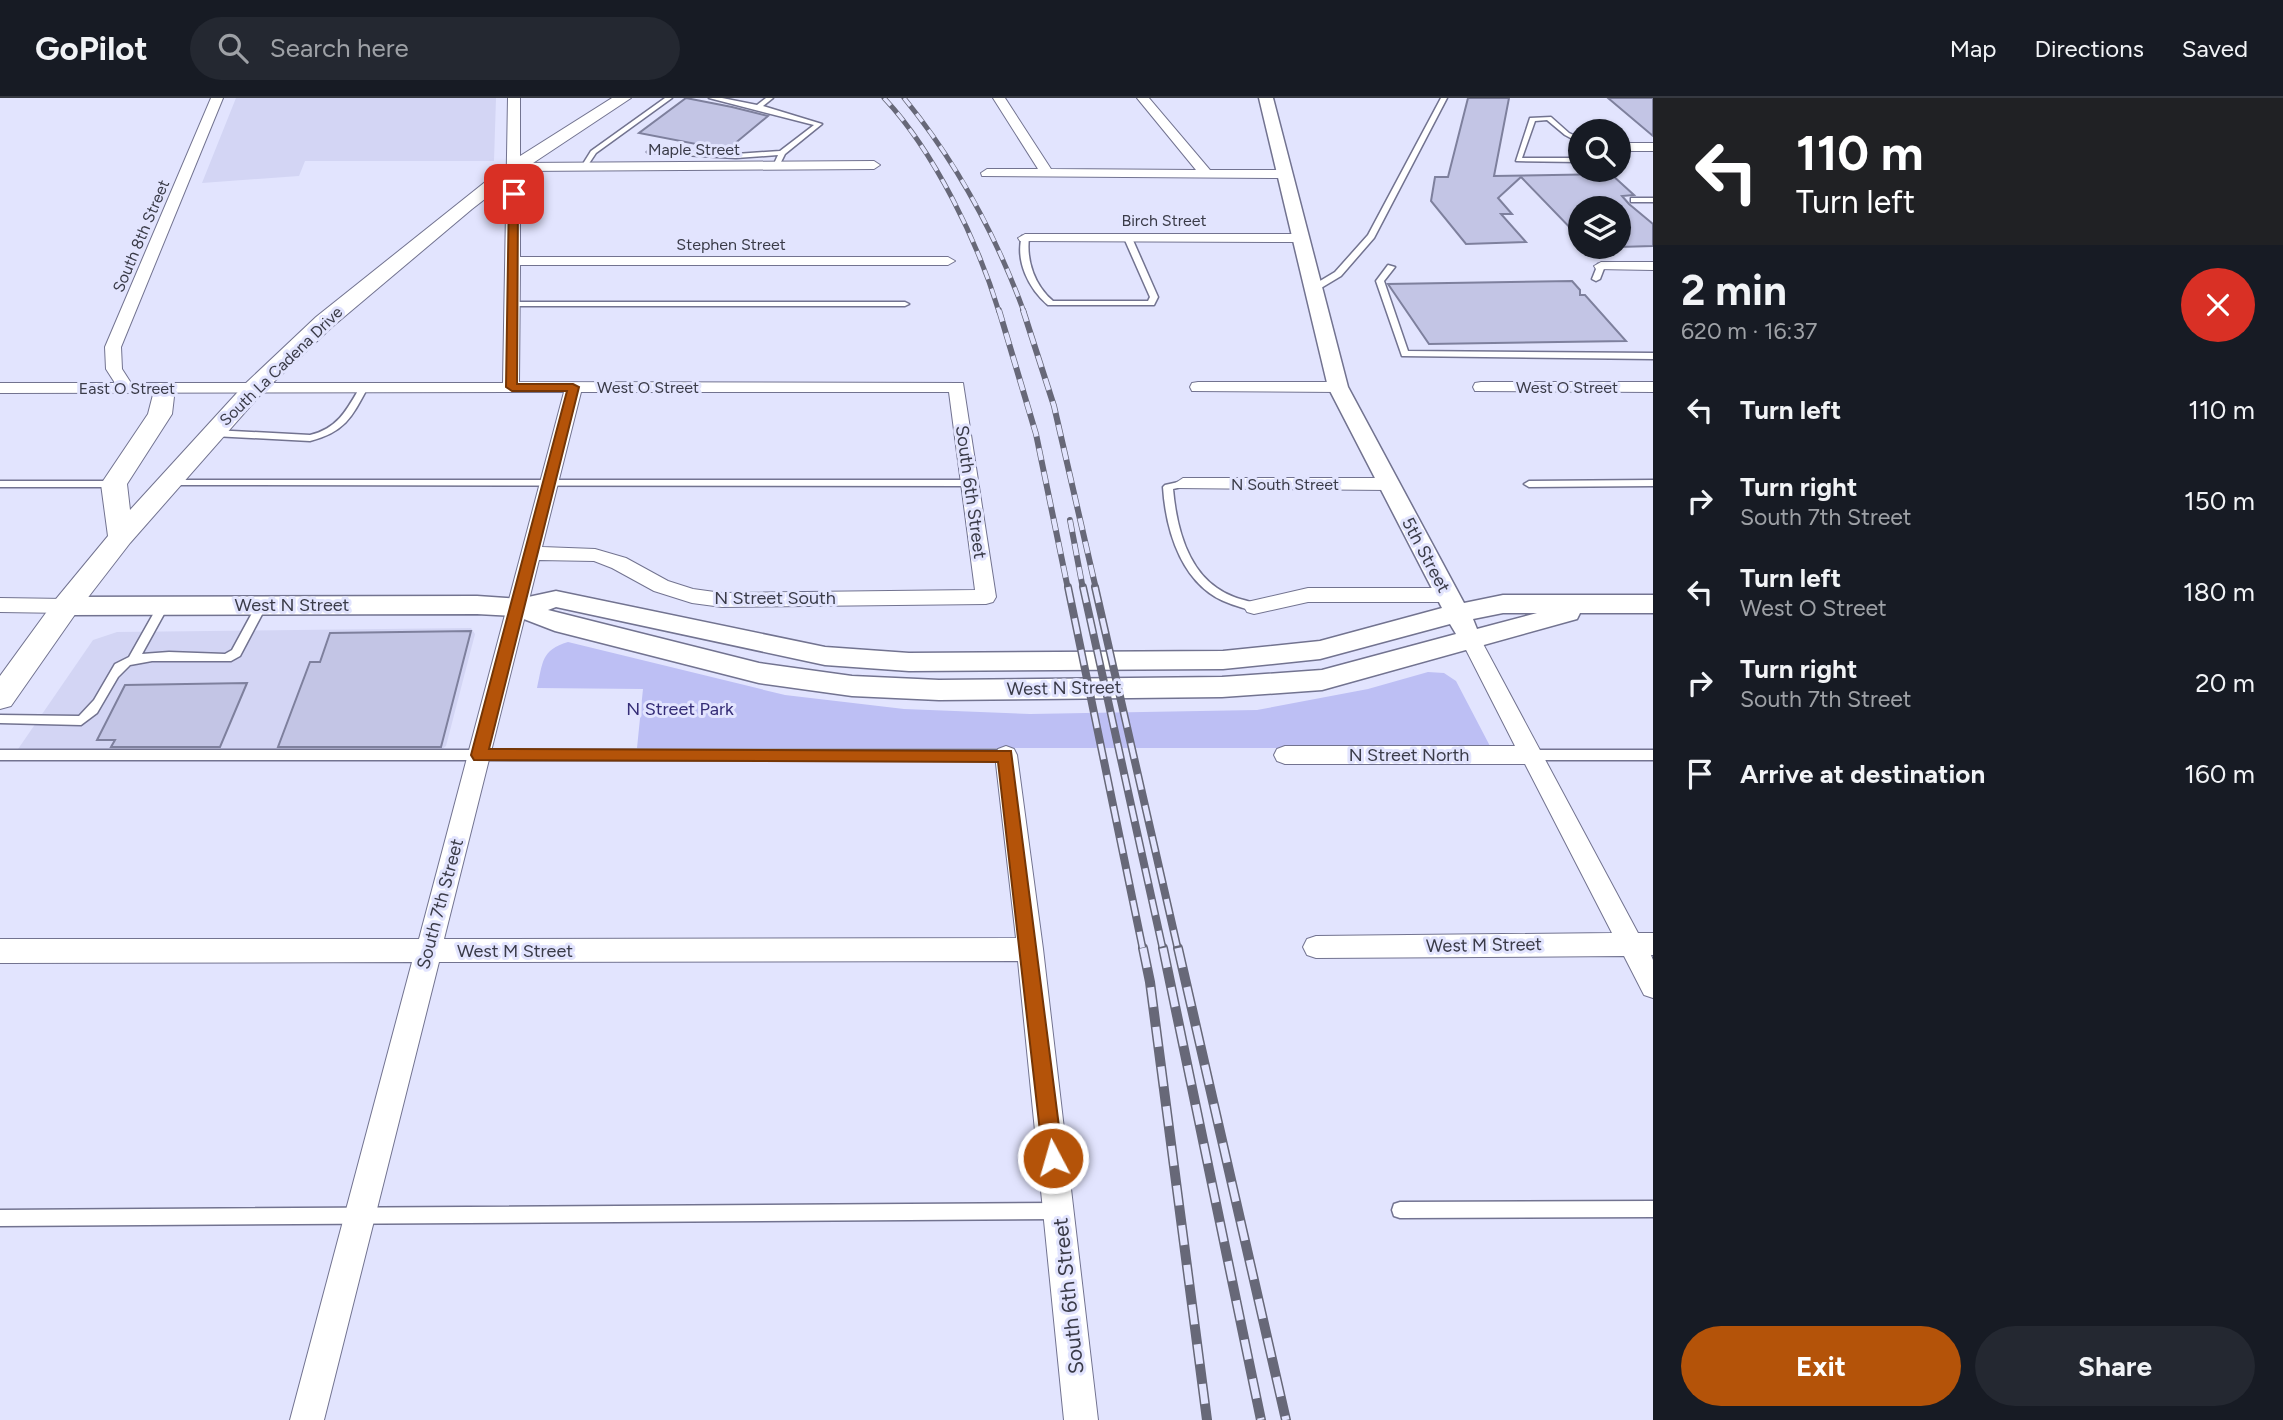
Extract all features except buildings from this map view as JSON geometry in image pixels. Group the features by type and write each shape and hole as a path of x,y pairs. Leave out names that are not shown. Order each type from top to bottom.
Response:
{"main road":[{"name":"South La Cadena Drive","path":"0,698 66,606 121,537 254,388 367,285 514,167 623,98"},
{"path":"121,537 114,484 160,414 164,388"}],"street":[{"name":"South 8th Street","path":"125,387 114,369 113,347 217,98"},
{"path":"512,387 514,98"},
{"path":"999,98 1046,172"},
{"path":"1143,98 1206,173"},
{"name":"5th Street","path":"1266,98 1338,387 1533,755 1642,944 1653,986"},
{"path":"1631,147 1653,147"},
{"name":"Maple Street","path":"514,167 779,159 874,165"},
{"path":"987,173 1286,174"},
{"name":"Birch Street","path":"1025,238 1302,237"},
{"name":"Stephen Street","path":"513,261 948,261"},
{"path":"1599,273 1653,266"},
{"name":"South 7th Street","path":"307,1420 519,608 573,387"},
{"name":"West O Street","path":"254,388 957,387"},
{"name":"South 6th Street","path":"957,387 986,597"},
{"path":"1198,387 1338,387"},
{"name":"West O Street","path":"1481,387 1653,387"},
{"name":"East O Street","path":"0,388 254,388"},
{"name":"N South Street","path":"1183,484 1388,484"},
{"name":"N Street South","path":"531,553 596,555 619,563 661,586 692,596 722,600 986,597"},
{"path":"1254,607 1308,595 1452,604"},
{"name":"West N Street","path":"519,608 556,599 825,656 909,662 1223,660 1320,650 1452,604 1653,604"},
{"name":"West N Street","path":"66,606 477,605 519,608 555,622 759,673 852,686 939,690 1222,687 1322,680 1608,604"},
{"path":"0,605 66,606"},
{"name":"South 6th Street","path":"1006,755 1030,949 1081,1420"},
{"name":"N Street North","path":"1285,755 1533,755"},
{"name":"West M Street","path":"1316,947 1642,944"},
{"name":"West M Street","path":"0,951 1030,949"}],"lane":[{"path":"584,166 593,152 669,98"},
{"path":"712,98 758,107 819,124 779,159"},
{"path":"758,107 770,98"},
{"path":"1313,289 1338,274 1371,236 1444,98"},
{"path":"1568,135 1549,118 1532,119 1518,160 1568,160"},
{"path":"650,152 693,160"},
{"path":"1634,200 1653,200"},
{"path":"1025,238 1023,254 1040,294 1051,303 1151,303 1154,297 1128,238"},
{"path":"1391,267 1380,281 1405,354 1653,356"},
{"path":"513,304 905,303"},
{"path":"213,433 310,438 322,436 334,432 342,425 365,387"},
{"path":"167,483 970,483"},
{"path":"1528,484 1653,483"},
{"path":"0,484 114,484"},
{"path":"1183,484 1168,487 1168,498 1179,537 1196,575 1210,589 1225,598 1254,607"},
{"path":"0,719 81,721 90,715 121,663 135,657 227,658 236,653 262,605"},
{"path":"135,657 164,606"},
{"path":"0,755 1006,755"},
{"path":"1533,755 1653,755"},
{"path":"1400,1210 1653,1209"},
{"path":"0,1218 1059,1210"}],"shaded area":[{"path":"236,98 496,98 494,161 305,161 299,176 202,183"},
{"path":"471,628 475,634 446,746 437,753 16,752 93,640 117,632"}],"green space":[{"name":"N Street Park","path":"568,642 785,695 904,709 1030,714 1257,710 1368,689 1428,672 1444,673 1456,681 1491,748 637,748 643,689 537,688 542,664 548,653"}],"railway":[{"path":"884,98 920,144 937,171 967,228 999,312"},
{"path":"904,98 958,173 1000,254 1024,312"},
{"path":"999,310 1036,434 1068,589"},
{"path":"1023,310 1054,406 1096,589"},
{"path":"1070,520 1083,589"},
{"path":"1068,587 1143,950"},
{"path":"1083,587 1163,950"},
{"path":"1095,587 1178,950"},
{"path":"1143,948 1150,982 1207,1420"},
{"path":"1163,948 1261,1420"},
{"path":"1178,948 1286,1420"}],"route":[{"path":"514,194 512,387 573,387 519,608 479,755 1006,755 1053,1158"}]}
